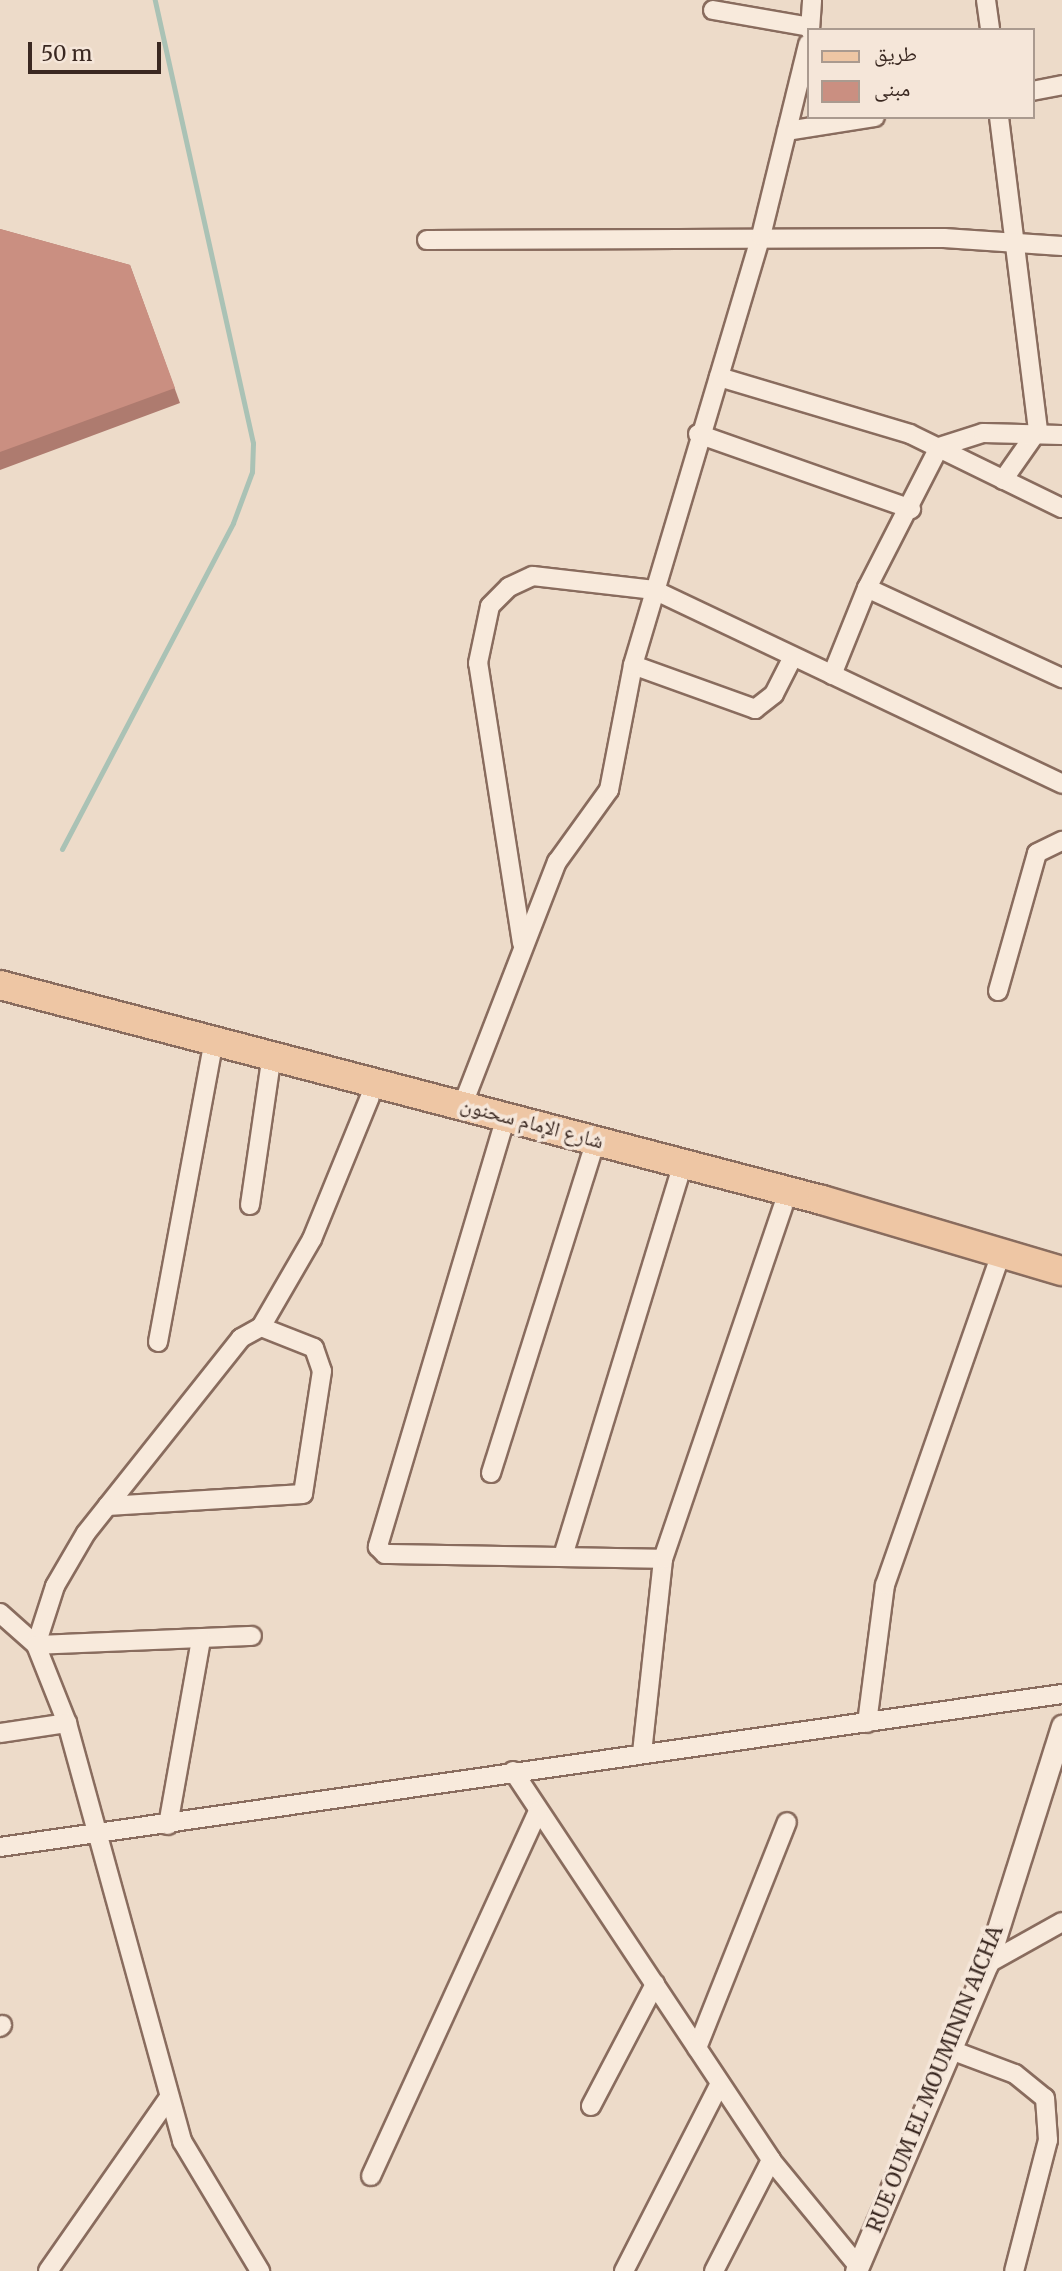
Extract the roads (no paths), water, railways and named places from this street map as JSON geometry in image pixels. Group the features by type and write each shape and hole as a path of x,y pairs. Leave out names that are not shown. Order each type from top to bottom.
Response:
{"main road":[{"name":"شارع الإمام سحنون","path":"0,985 212,1048 463,1104 999,1260 1062,1286"},
{"name":"شارع الإمام سحنون","path":"0,1004 212,1048"},
{"name":"شارع الإمام سحنون","path":"271,1063 370,1097 783,1206 999,1260 1062,1271"}],"street":[{"path":"810,28 812,0"},
{"path":"986,0 990,28"},
{"path":"713,10 806,43"},
{"path":"463,1104 522,946 565,843 609,790 632,665 698,434 719,377 761,236 806,56"},
{"path":"1034,91 1062,85"},
{"path":"787,131 862,119"},
{"path":"999,119 1038,430 1003,480"},
{"path":"427,240 761,236 944,238 1014,247 1062,246"},
{"path":"719,377 939,447 1062,508"},
{"path":"832,675 867,588 911,509 939,447 962,437 1038,430 1062,435"},
{"path":"698,434 911,509"},
{"path":"522,946 478,663 490,606 509,586 533,576 654,590 792,659 832,675 1062,785"},
{"path":"867,588 1062,677"},
{"path":"632,665 755,709 774,694 792,659"},
{"path":"998,991 1033,864 1044,847 1062,840"},
{"path":"158,1342 212,1048"},
{"path":"250,1205 271,1063"},
{"path":"36,1645 68,1560 107,1506 240,1338 261,1327 312,1239 370,1097"},
{"path":"502,1130 378,1545 385,1553 663,1559"},
{"path":"491,1474 591,1155"},
{"path":"563,1556 679,1177"},
{"path":"642,1753 663,1559 783,1206"},
{"path":"867,1723 886,1585 999,1260"},
{"path":"107,1506 303,1494 321,1364 307,1343 261,1327"},
{"path":"0,1613 36,1645 67,1723 101,1837 168,2099 197,2172 260,2271"},
{"path":"36,1645 252,1636"},
{"path":"167,1825 201,1639"},
{"path":"0,1847 101,1837 513,1771 1062,1695"},
{"path":"0,1733 67,1723"},
{"name":"RUE OUM EL MOUMININ AICHA","path":"857,2269 987,1964 1062,1726"},
{"path":"513,1771 771,2160 857,2269"},
{"path":"371,2176 538,1811"},
{"path":"697,2048 788,1822"},
{"path":"987,1964 1062,1922"},
{"path":"591,2106 655,1984"},
{"path":"951,2050 1015,2074 1045,2098 1048,2140 1014,2271"},
{"path":"624,2271 720,2083"},
{"path":"48,2271 168,2099"},
{"path":"714,2271 771,2160"}],"waterway":[{"path":"62,849 233,523 252,472 253,443 155,0"}]}
